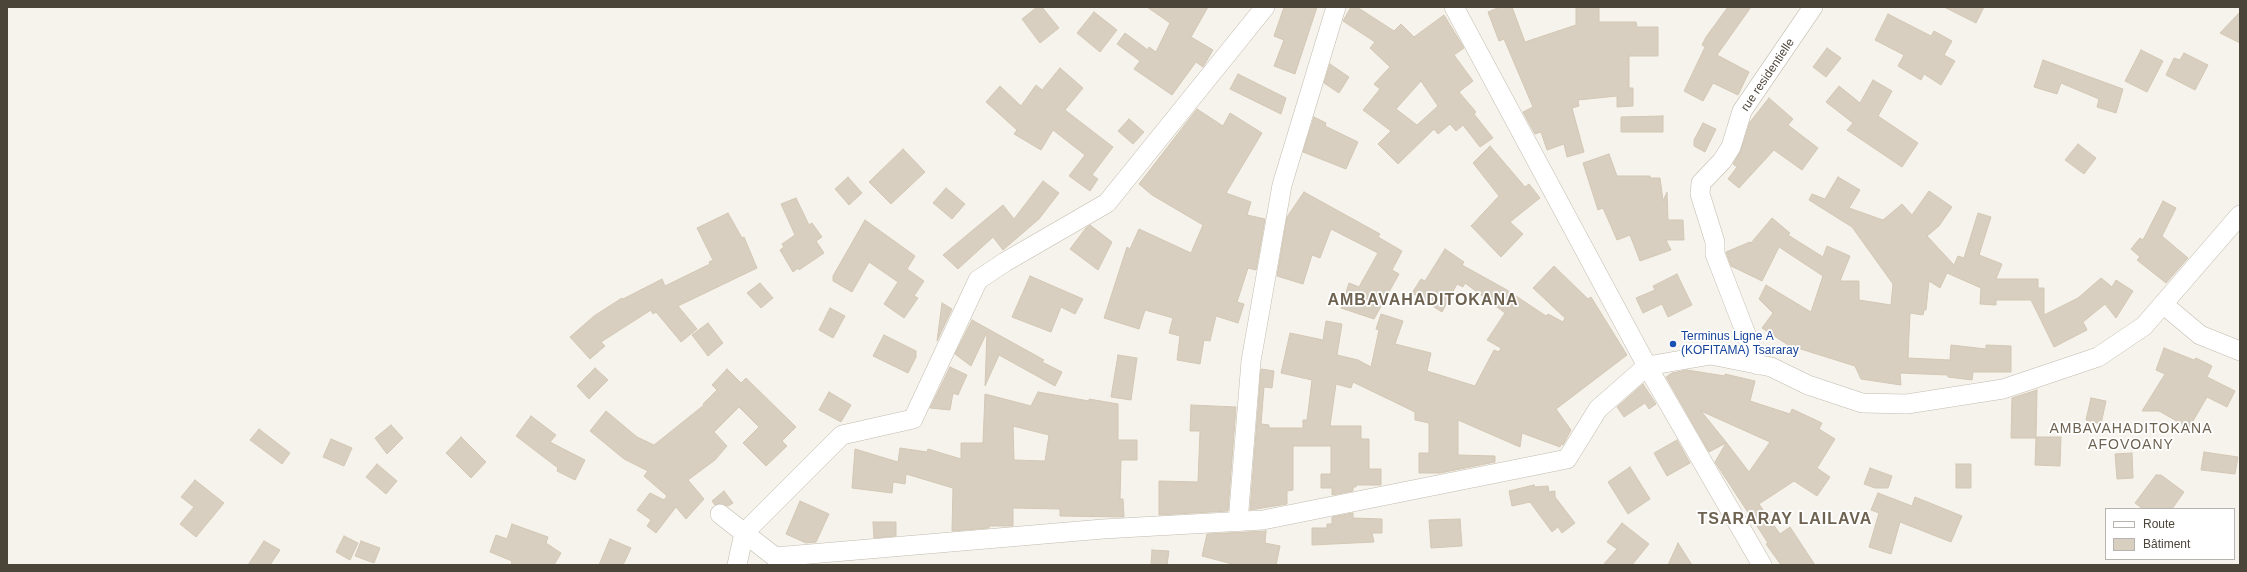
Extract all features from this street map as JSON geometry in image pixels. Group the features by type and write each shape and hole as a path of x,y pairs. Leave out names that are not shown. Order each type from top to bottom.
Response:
{"street":[{"path":"738,565 744,533 842,435 913,419 978,280 1005,262 1106,203 1265,7"},
{"path":"1238,522 1251,361 1282,185 1336,7"},
{"path":"1454,7 1647,366 1762,565"},
{"name":"rue residentielle","path":"1758,365 1715,254 1715,242 1700,194 1701,183 1722,161 1731,146 1742,111 1813,7"},
{"path":"720,514 775,557 1096,530 1263,520 1567,459 1598,409 1647,366 1711,355 1770,367 1808,385 1862,403 1907,404 2002,389 2098,357 2144,326 2240,216"},
{"path":"2163,304 2200,335 2240,351"}],"building":[{"path":"1037,7 1042,7 1059,28 1040,43 1022,19"},
{"path":"1147,7 1208,7 1191,37 1213,50 1203,67 1196,62 1172,95 1134,69 1140,61 1117,44 1125,33 1148,50 1149,47 1156,52 1170,23"},
{"path":"1284,7 1317,7 1295,74 1274,66 1284,40 1274,36"},
{"path":"1351,7 1357,7 1394,31 1401,24 1414,37 1444,15 1464,48 1454,55 1473,81 1459,92 1476,112 1474,114 1493,138 1480,147 1463,125 1456,131 1450,124 1438,134 1434,129 1398,164 1378,144 1391,131 1363,110 1380,89 1374,84 1390,67 1370,48 1375,42 1343,21","holes":["1421,81 1438,106 1417,125 1396,109"]},
{"path":"1500,7 1512,7 1525,42 1576,25 1576,7 1599,7 1599,22 1636,22 1637,27 1658,27 1658,56 1629,56 1629,88 1633,88 1633,106 1617,107 1617,96 1578,100 1579,106 1572,108 1584,152 1567,157 1564,144 1547,150 1541,132 1535,134 1523,112 1533,107 1504,39 1499,41 1488,12"},
{"path":"1728,7 1751,7 1717,55 1749,72 1738,95 1713,83 1703,101 1684,91 1705,47 1702,45 1706,37"},
{"path":"1944,7 1984,7 1976,23"},
{"path":"1094,12 1117,30 1100,52 1077,33"},
{"path":"2240,12 2240,43 2220,33"},
{"path":"1888,14 1931,36 1934,31 1952,41 1944,55 1955,61 1941,85 1924,74 1921,80 1898,66 1904,55 1875,40"},
{"path":"1827,48 1841,58 1826,77 1813,67"},
{"path":"2141,50 2163,61 2147,92 2125,81"},
{"path":"2184,53 2208,65 2195,90 2166,75 2174,58 2180,60"},
{"path":"2043,60 2123,89 2116,113 2097,107 2099,99 2061,83 2057,94 2034,87"},
{"path":"1330,64 1349,77 1339,93 1324,83"},
{"path":"1060,68 1083,88 1065,110 1113,147 1092,175 1098,179 1090,191 1069,176 1085,155 1053,130 1041,150 1014,134 1017,130 986,102 1000,86 1021,106 1036,85 1042,90"},
{"path":"1238,74 1286,98 1281,114 1230,89"},
{"path":"1873,80 1892,91 1878,116 1918,143 1902,167 1847,130 1853,123 1826,102 1839,86 1860,103"},
{"path":"1769,98 1793,119 1788,125 1818,148 1802,170 1774,150 1739,188 1728,179 1737,167 1733,164 1741,150 1750,122"},
{"path":"1197,109 1223,126 1230,113 1262,133 1226,193 1251,202 1247,215 1265,219 1256,270 1248,268 1237,302 1244,304 1238,323 1216,316 1210,341 1204,340 1200,364 1177,360 1180,336 1169,333 1173,318 1145,310 1139,329 1104,318 1127,247 1130,249 1139,229 1191,253 1203,225 1152,195 1139,184"},
{"path":"1663,116 1663,132 1621,132 1621,117"},
{"path":"1314,117 1326,123 1325,126 1358,142 1346,169 1303,152"},
{"path":"1129,119 1144,132 1133,144 1118,131"},
{"path":"1703,123 1716,129 1705,152 1694,146 1694,140"},
{"path":"2078,144 2096,158 2084,174 2065,160"},
{"path":"1490,146 1525,187 1529,184 1540,198 1510,222 1523,234 1501,257 1471,226 1499,196 1473,163"},
{"path":"903,149 925,172 891,204 869,182"},
{"path":"1609,154 1617,176 1650,176 1650,178 1660,178 1663,201 1667,192 1668,220 1683,220 1684,240 1666,240 1671,250 1640,261 1630,235 1617,240 1603,208 1598,210 1583,163"},
{"path":"848,177 862,193 849,205 835,189"},
{"path":"1838,177 1860,190 1849,208 1883,220 1902,204 1912,215 1929,191 1952,207 1939,226 1927,236 1954,265 1958,256 1964,258 1978,213 1991,217 1979,255 2002,264 1996,279 2038,279 2038,288 2044,288 2044,315 2078,298 2101,278 2112,287 2116,280 2133,291 2116,318 2105,304 2083,322 2087,330 2054,347 2031,300 1996,300 1996,305 1980,304 1981,288 1947,273 1940,288 1929,281 1926,310 1924,310 1923,315 1910,313 1908,358 1950,360 1951,345 1986,349 1986,345 2011,346 2011,372 1973,372 1972,380 1948,377 1948,375 1900,373 1901,385 1861,379 1855,366 1788,345 1762,328 1773,313 1759,299 1766,285 1811,312 1823,276 1779,247 1762,281 1731,266 1726,252 1750,242 1751,243 1772,218 1790,233 1788,235 1823,257 1827,246 1850,256 1840,281 1859,281 1859,300 1891,305 1893,284 1852,227 1809,200 1812,194 1825,199"},
{"path":"1043,181 1059,193 1039,219 1003,250 993,237 958,269 943,255 1003,205 1014,219"},
{"path":"946,188 965,204 952,219 933,203"},
{"path":"1304,192 1380,234 1378,237 1402,251 1392,270 1399,274 1374,319 1341,308 1349,283 1359,287 1378,253 1331,229 1320,258 1312,255 1303,284 1277,276 1287,217"},
{"path":"796,198 809,225 812,223 822,237 816,241 824,253 799,270 798,268 793,272 780,250 784,247 782,244 795,235 781,204"},
{"path":"2163,201 2176,208 2162,236 2188,258 2166,283 2137,260 2140,257 2131,249 2140,238 2143,240"},
{"path":"728,213 742,238 744,237 757,268 678,306 697,329 681,342 656,312 653,314 651,310 601,342 605,346 590,359 570,337 594,316 622,298 623,299 662,279 665,286 710,264 709,262 713,260 697,228"},
{"path":"865,220 915,256 907,269 924,281 914,296 918,298 904,318 884,304 898,282 869,262 852,292 833,281 833,276"},
{"path":"1090,225 1112,242 1098,270 1070,249"},
{"path":"1445,249 1464,262 1462,265 1507,290 1546,316 1548,314 1563,322 1565,318 1533,288 1554,266 1588,299 1591,297 1627,355 1556,409 1571,430 1563,445 1561,444 1560,447 1522,433 1520,447 1458,420 1458,455 1495,456 1495,462 1440,473 1419,473 1419,453 1429,453 1429,423 1415,420 1415,412 1353,382 1351,388 1336,384 1330,426 1361,426 1361,439 1369,439 1369,469 1381,469 1381,485 1356,485 1356,487 1353,487 1353,491 1332,495 1332,488 1321,488 1321,474 1331,474 1331,446 1293,446 1293,490 1287,491 1287,504 1250,510 1261,369 1274,371 1272,388 1264,387 1261,424 1269,425 1269,428 1303,428 1303,420 1307,420 1312,380 1281,373 1290,333 1323,340 1326,321 1342,324 1337,355 1358,360 1371,367 1379,330 1376,329 1381,314 1403,321 1395,344 1431,353 1427,371 1475,386 1494,350 1499,352 1501,348 1487,340 1505,313 1465,283 1463,287 1457,284 1442,312 1412,293 1421,279 1425,281"},
{"path":"1677,274 1692,305 1668,317 1662,304 1643,313 1636,298 1655,290 1653,286"},
{"path":"1030,276 1083,299 1075,314 1061,307 1051,332 1012,317"},
{"path":"760,283 773,298 761,308 747,293"},
{"path":"942,303 952,309 937,341"},
{"path":"830,308 845,316 833,338 819,330"},
{"path":"972,320 1044,360 1042,362 1062,372 1055,386 999,355 985,386 987,332 971,366 955,354"},
{"path":"708,323 723,343 708,356 692,335"},
{"path":"884,335 916,351 916,357 908,373 873,356"},
{"path":"2164,348 2194,360 2196,358 2212,366 2207,377 2235,391 2227,407 2207,397 2189,428 2159,411 2142,411 2165,374 2156,370"},
{"path":"1118,355 1137,358 1131,400 1111,397"},
{"path":"950,367 967,375 958,395 953,393 950,410 930,408"},
{"path":"595,368 608,380 589,399 577,386"},
{"path":"727,369 741,383 746,378 796,427 782,441 787,446 766,466 743,443 759,427 739,407 714,432 727,446 715,460 688,480 704,499 686,519 676,507 656,533 647,526 651,520 637,510 650,493 664,500 667,496 644,476 648,471 624,459 590,431 606,411 637,437 654,445 704,405 703,404 717,390 712,385"},
{"path":"1687,370 1725,376 1725,374 1755,381 1750,401 1790,414 1792,409 1822,423 1819,429 1835,439 1817,468 1830,477 1817,496 1794,481 1759,504 1780,534 1790,527 1815,565 1781,565 1766,544 1768,543 1715,462 1726,443 1709,452 1666,377 1672,373","holes":["1701,411 1770,442 1749,472"]},
{"path":"1643,384 1656,404 1649,409 1645,403 1624,417 1617,407"},
{"path":"2037,390 2036,437 2061,437 2060,466 2035,465 2036,438 2011,438 2012,398"},
{"path":"829,392 851,405 841,422 819,410"},
{"path":"1038,392 1089,401 1089,399 1118,404 1118,440 1137,440 1137,460 1121,460 1120,499 1123,499 1124,517 1060,516 1060,509 1013,508 1013,526 989,526 989,528 952,531 953,488 906,474 905,484 893,482 892,493 852,488 855,449 898,462 900,448 927,452 928,449 961,459 961,443 983,443 985,394 1031,406","holes":["1013,426 1049,435 1045,461 1014,460"]},
{"path":"2091,398 2106,401 2101,424 2086,420"},
{"path":"1191,405 1236,407 1228,511 1159,515 1159,481 1198,482 1200,431 1190,431"},
{"path":"531,416 556,435 550,442 585,460 575,480 557,471 558,468 516,436"},
{"path":"391,425 403,438 387,454 375,438"},
{"path":"259,429 290,453 282,464 250,440"},
{"path":"461,437 486,462 471,478 446,453"},
{"path":"331,439 352,448 344,466 323,457"},
{"path":"1677,440 1690,463 1667,476 1654,453"},
{"path":"2204,452 2238,457 2235,474 2201,470"},
{"path":"2132,453 2133,478 2117,479 2115,454"},
{"path":"377,464 397,481 386,494 366,477"},
{"path":"1956,464 1971,464 1971,488 1956,488"},
{"path":"1630,467 1650,499 1628,514 1608,482"},
{"path":"1870,468 1892,476 1888,488 1875,488 1864,484"},
{"path":"2156,475 2161,475 2184,492 2173,508 2142,508 2135,503"},
{"path":"195,480 224,503 196,537 180,524 194,507 181,497"},
{"path":"1534,485 1535,487 1548,486 1549,492 1555,491 1555,497 1575,523 1562,533 1558,527 1552,532 1530,502 1512,506 1509,491"},
{"path":"724,491 733,503 728,506 721,503 715,505 712,501"},
{"path":"1878,493 1912,506 1915,497 1962,516 1951,542 1900,522 1891,554 1869,547 1879,513 1871,510"},
{"path":"800,501 829,514 816,542 806,543 786,534"},
{"path":"1353,513 1353,518 1382,519 1382,533 1372,533 1374,542 1312,545 1312,528 1327,528 1327,524 1332,524 1332,517"},
{"path":"1460,519 1462,546 1431,548 1429,520"},
{"path":"873,522 896,522 896,536 874,538"},
{"path":"1622,523 1649,544 1632,565 1603,565 1617,549 1607,542"},
{"path":"512,524 548,537 546,543 561,553 554,565 511,565 512,561 490,552 496,535 507,539"},
{"path":"1266,531 1265,543 1280,546 1276,565 1236,565 1202,556 1207,534"},
{"path":"344,536 358,543 350,560 336,552"},
{"path":"610,539 631,548 623,565 599,565"},
{"path":"264,541 280,550 270,565 248,565"},
{"path":"361,541 380,548 374,563 355,556"},
{"path":"1678,543 1692,565 1668,565"},
{"path":"1152,550 1169,551 1167,565 1151,565"}],"place":[{"name":"Terminus Ligne A (KOFITAMA) Tsararay","path":"1673,344"}],"district":[{"name":"AMBAVAHADITOKANA","path":"1423,301"},
{"name":"AMBAVAHADITOKANA AFOVOANY","path":"2131,438"},
{"name":"TSARARAY LAILAVA","path":"1785,520"}]}
